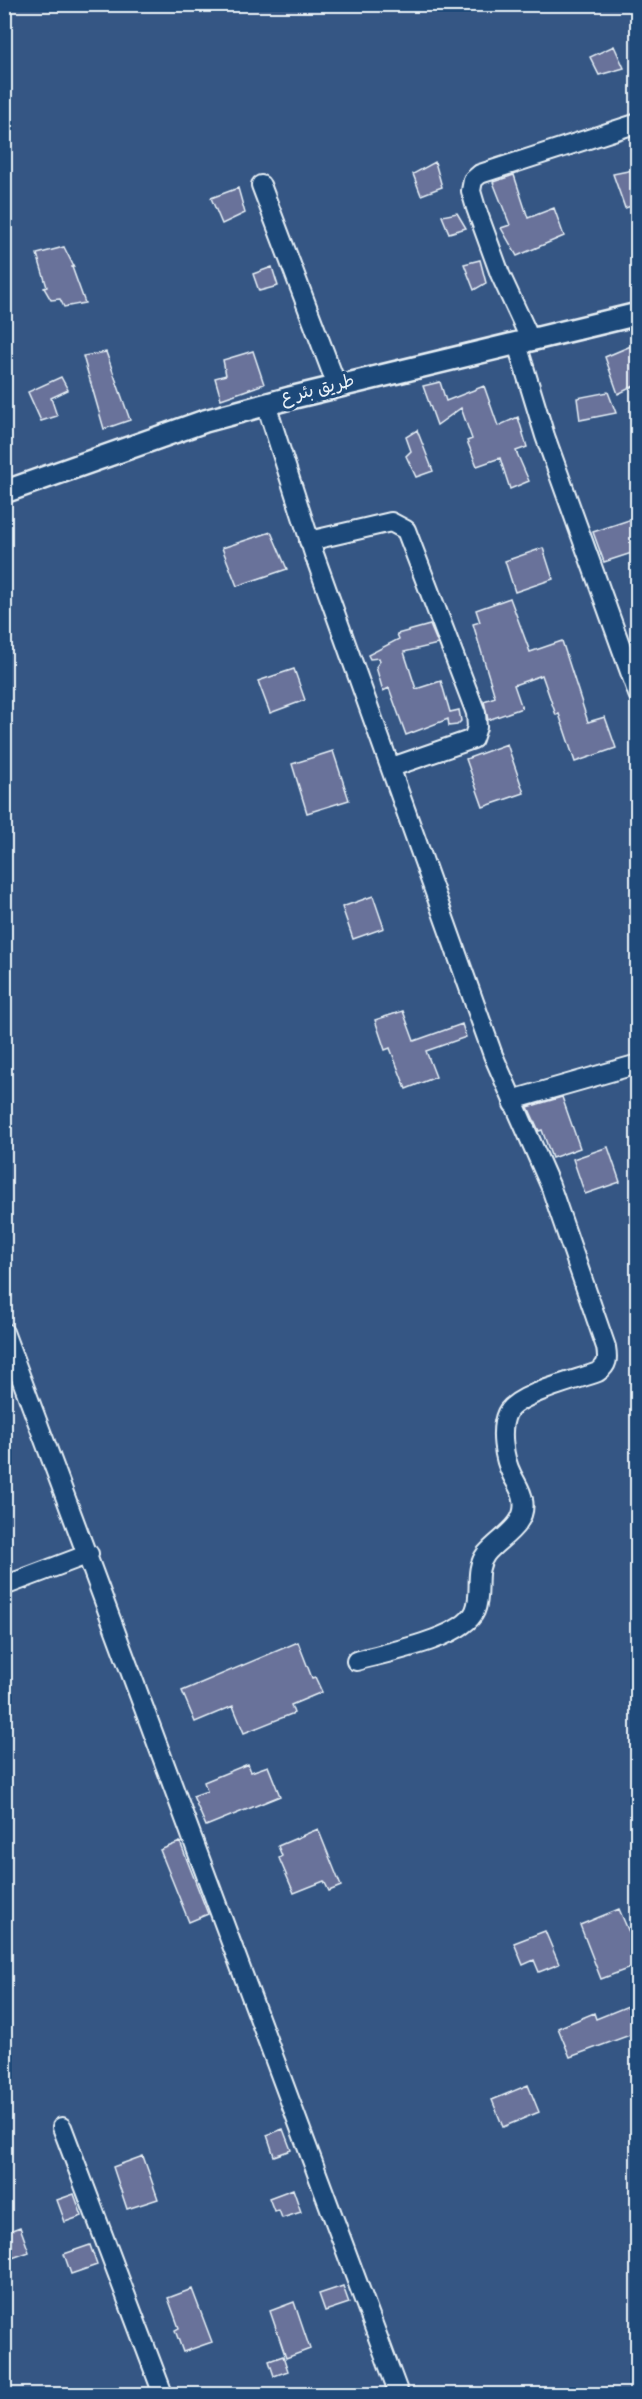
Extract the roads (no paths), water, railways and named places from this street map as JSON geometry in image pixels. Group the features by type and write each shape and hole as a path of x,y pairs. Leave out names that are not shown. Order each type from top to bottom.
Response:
{"street":[{"path":"638,123 480,174 473,180 471,191 524,342 545,436 638,694"},
{"path":"261,185 337,386"},
{"name":"طريق بئر ع","path":"4,492 205,421 337,386 638,314"},
{"path":"266,404 309,541 392,767 493,1055 550,1185 606,1347 608,1359 598,1372 522,1400 507,1412 504,1448 510,1473 524,1501 523,1510 511,1531 486,1554 479,1567 479,1596 475,1612 470,1619 462,1626 441,1636 356,1661"},
{"path":"309,541 391,522 406,530 476,713 477,727 473,739 392,767"},
{"path":"513,1104 519,1098 638,1064"},
{"path":"4,1332 89,1554 399,2394"},
{"path":"4,1586 89,1554"},
{"path":"62,2127 163,2394"}]}
